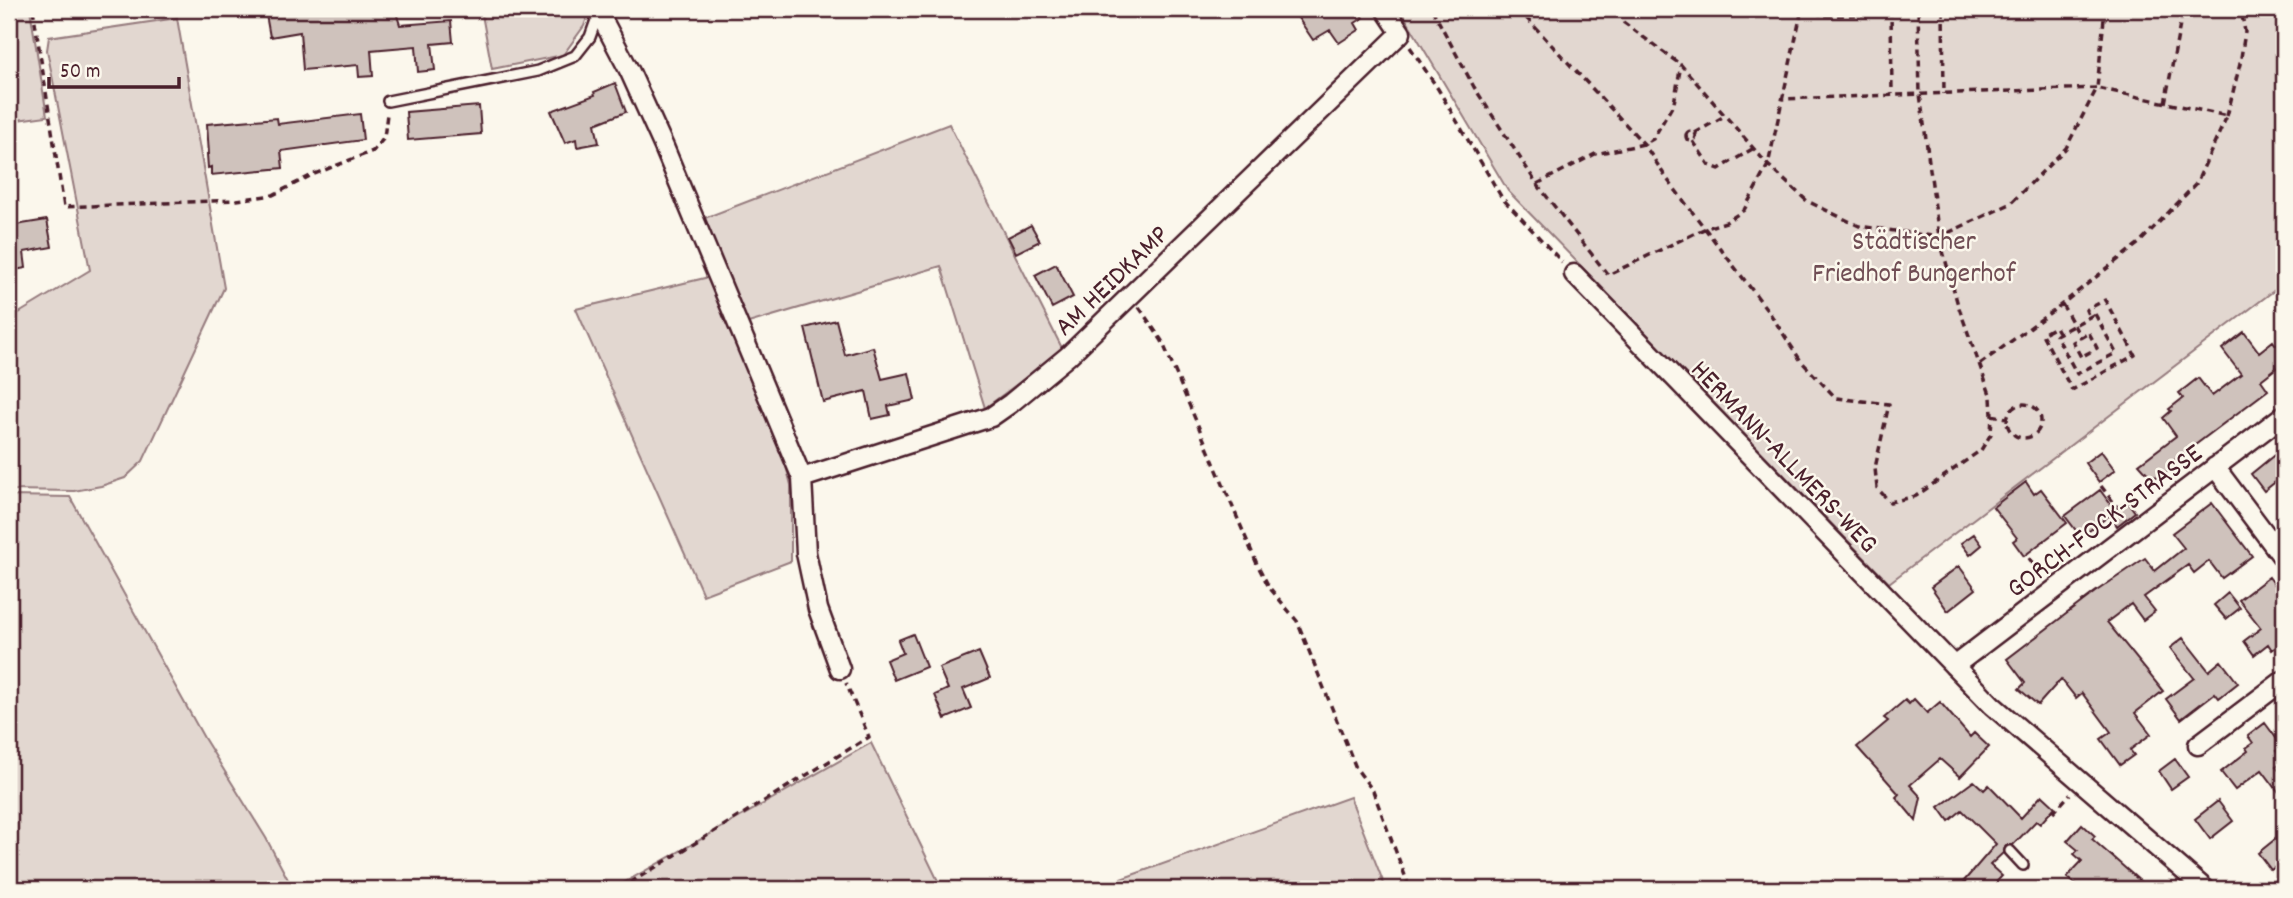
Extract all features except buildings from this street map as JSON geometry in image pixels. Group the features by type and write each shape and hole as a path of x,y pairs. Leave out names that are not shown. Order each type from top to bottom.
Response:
{"street":[{"path":"1385,9 1401,33"},
{"path":"598,10 664,147 802,478 806,553 818,609 840,668"},
{"name":"AM HEIDKAMP","path":"802,478 991,417 1011,403 1068,356 1401,33"},
{"name":"HERMANN-ALLMERS-WEG","path":"1574,274 1992,705 2205,889"},
{"name":"GORCH-FOCK-STRASSE","path":"1954,666 2284,415"},
{"path":"2215,467 2284,559"},
{"path":"2198,745 2284,680"}],"lane":[{"path":"388,101 538,71 575,56 590,37 598,10"},
{"path":"2010,850 2023,865"}],"path":[{"path":"33,9 64,207 237,200 273,195 330,167 373,151 384,138 388,101"},
{"path":"1432,9 1474,87 1537,184 1608,275 1726,222 1744,210 1768,165 1802,9"},
{"path":"1518,9 1644,144 1667,179 1769,312 1801,361 1836,398 1889,404 1874,468 1877,488 1890,502 1916,496 1981,450 1991,434 1991,397 1958,305 1939,237 1920,94 1918,9"},
{"path":"1820,9 1820,16 1891,11 1892,94"},
{"path":"1943,9 1944,93"},
{"path":"1623,22 1681,65 1768,165 1807,201 1859,226 1939,237 2010,204 2066,148 2097,88 2105,9"},
{"path":"2165,103 2183,9"},
{"path":"1980,364 2139,243 2196,184 2227,117 2245,32 2241,9"},
{"path":"1401,33 1438,89 1502,198 1574,274"},
{"path":"1537,184 1595,155 1644,144 1653,139 1674,103 1681,65"},
{"path":"1783,99 2097,88 2227,117"},
{"path":"1726,115 1695,133 1689,132 1686,135 1709,165 1719,169 1754,148"},
{"path":"1693,141 1696,138 1695,133"},
{"path":"1129,297 1146,316 1162,341 1257,564 1269,587 1297,621 1356,768 1373,791 1410,889"},
{"path":"2047,345 2058,336 2095,314 2116,353 2077,374 2058,336 2055,327 2042,334 2047,345 2072,390 2135,355 2105,300 2086,310 2089,317"},
{"path":"2062,304 2081,338"},
{"path":"2089,333 2097,348 2081,357 2073,342 2081,338 2089,333"},
{"path":"2111,356 2116,366"},
{"path":"2064,375 2074,369"},
{"path":"2081,372 2086,382"},
{"path":"2027,404 2039,411 2041,425 2034,436 2020,439 2009,431 2007,418 2014,407 2027,404"},
{"path":"1992,415 2007,418"},
{"path":"2101,486 2134,529"},
{"path":"2029,558 2053,590"},
{"path":"620,889 869,737 840,668"},
{"path":"2053,813 2081,782"}],"green space":[{"path":"9,9 30,9 47,116 9,121"},
{"path":"481,9 590,9 584,26 563,55 492,69"},
{"name":"Städtischer Friedhof Bungerhof","path":"1400,9 2284,9 2284,283 1889,583 1508,191"},
{"path":"177,18 224,288 143,461 125,478 74,491 9,490 9,319 90,270 47,50 49,37"},
{"path":"949,124 1063,350 985,408 941,266 745,324 702,219"},
{"path":"709,277 783,455 791,485 791,561 703,595 576,309"},
{"path":"9,496 70,497 204,738 266,838 293,889 9,889"},
{"path":"871,743 942,889 613,889"},
{"path":"1350,797 1386,889 1093,889"}]}
